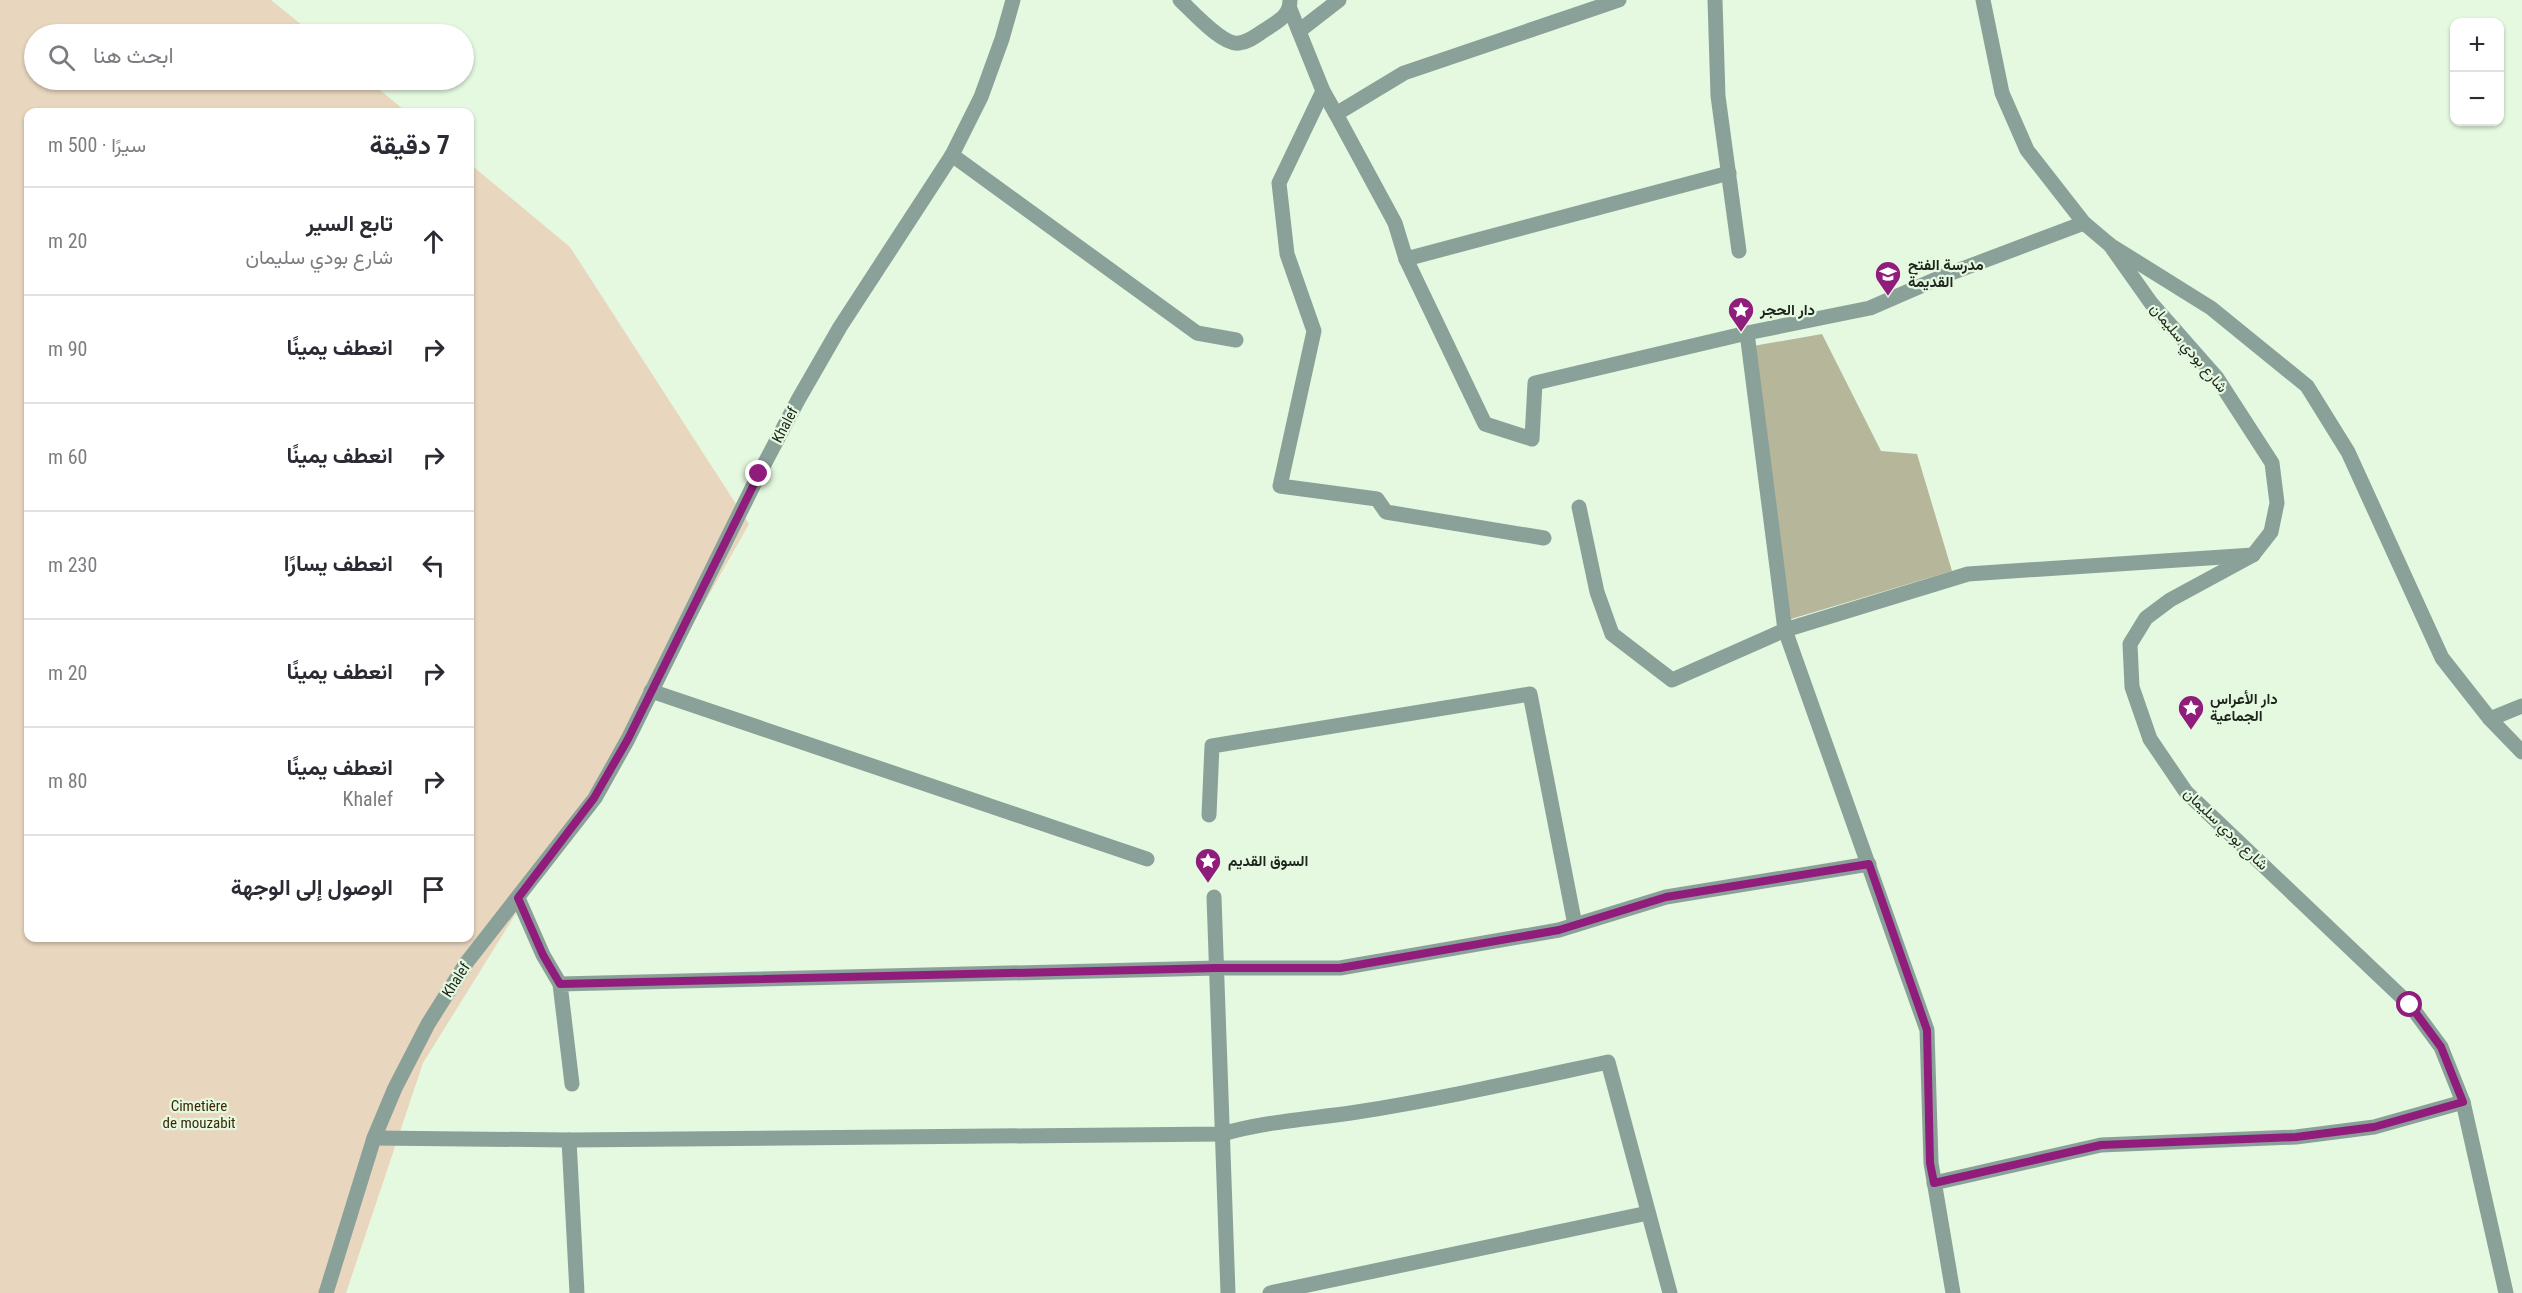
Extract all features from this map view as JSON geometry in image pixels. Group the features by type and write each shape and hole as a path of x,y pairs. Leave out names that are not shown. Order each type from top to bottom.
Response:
{"street":[{"name":"Khalef","path":"326,1293 374,1138 395,1088 428,1024 467,962 594,798 651,691 798,400 840,327 952,155 981,97 1014,0"},
{"path":"1179,0 1227,41 1237,44 1247,41 1273,25 1290,5"},
{"path":"1299,31 1339,0"},
{"path":"1336,114 1404,74 1619,0"},
{"path":"1715,0 1718,96 1739,251"},
{"path":"1983,0 2002,93 2027,150 2084,223 2110,245 2211,308 2307,386 2348,452 2442,658 2490,719 2522,752"},
{"path":"1290,5 1323,92 1395,223 1406,259 1485,424 1533,439 1535,383 1747,333 1870,308 1946,275 2084,223"},
{"path":"1323,92 1279,183 1287,254 1314,331 1280,486 1377,499 1386,512 1544,538"},
{"path":"952,155 1197,333 1236,340"},
{"path":"1406,259 1729,173"},
{"name":"شارع بودي سليمان","path":"2110,245 2151,303 2217,378 2272,464 2277,503 2271,532 2253,555 2170,600 2145,618 2130,644 2132,687 2150,739 2186,792 2410,1005 2441,1047 2463,1102 2506,1293"},
{"path":"1747,333 1785,630 1927,1030 1930,1163 1953,1293"},
{"path":"1578,507 1598,592 1612,634 1672,680 1785,630 1968,574 2253,555"},
{"path":"651,691 1147,859"},
{"path":"1209,815 1212,746 1530,694 1575,925"},
{"path":"2490,719 2522,706"},
{"path":"560,984 1216,968 1340,968 1559,930 1666,897 1869,864"},
{"path":"1214,897 1228,1293"},
{"path":"518,898 543,955 560,984 572,1084"},
{"path":"374,1138 569,1140 1222,1134 1259,1124 1355,1112 1475,1091 1608,1062 1670,1293"},
{"path":"1934,1183 2101,1145 2296,1137 2374,1127 2463,1102"},
{"path":"569,1140 576,1293"},
{"path":"1270,1293 1648,1213"}],"green space":[{"name":"Cimetière de mouzabit","path":"0,0 271,0 301,24 24,24 24,90 380,90 402,108 24,108 24,942 474,942 474,167 570,247 749,524 658,685 423,1063 346,1293 0,1293"}],"building":[{"path":"1822,334 1881,451 1917,454 1952,571 1791,619 1753,346"}],"place":[{"name":"مدرسة الفتح القديمة","path":"1888,297"},
{"name":"دار الحجر","path":"1741,333"},
{"name":"دار الأعراس الجماعية","path":"2191,731"},
{"name":"السوق القديم","path":"1208,884"}],"route":[{"path":"759,474 628,739 594,798 518,898 543,955 560,984 1216,968 1340,968 1559,930 1666,897 1869,864 1927,1030 1930,1163 1934,1183 2101,1145 2296,1137 2374,1127 2463,1102 2441,1047 2410,1005"}]}
